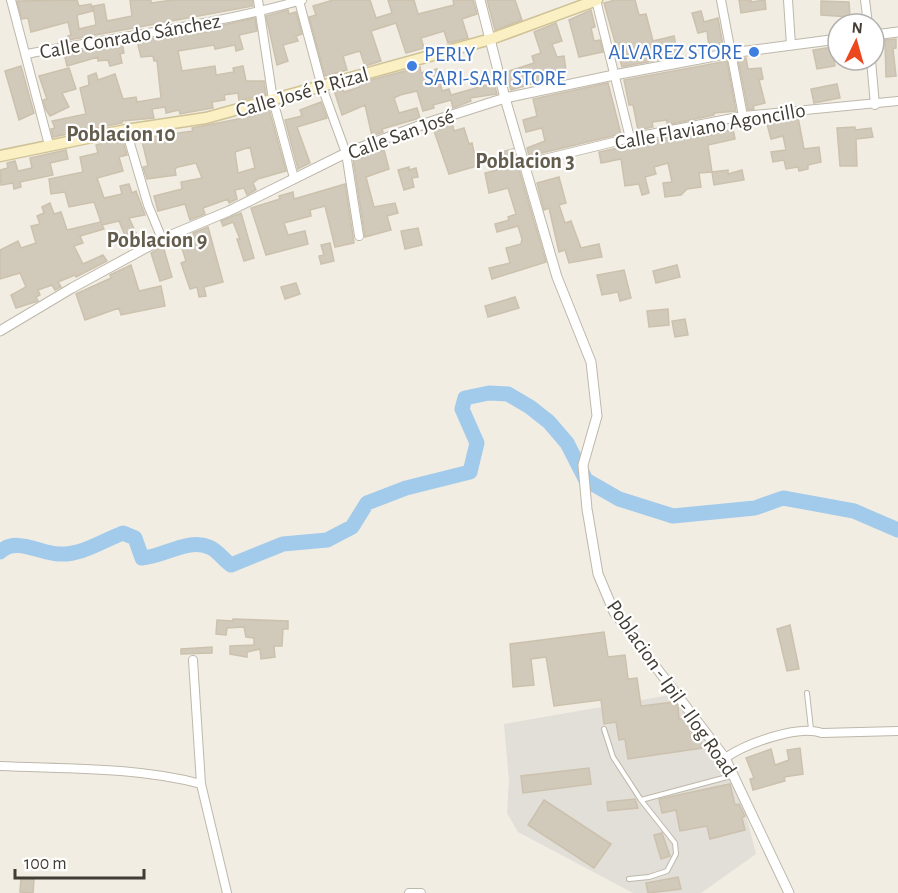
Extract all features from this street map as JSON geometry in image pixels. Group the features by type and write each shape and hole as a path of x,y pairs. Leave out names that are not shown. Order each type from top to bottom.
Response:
{"main road":[{"name":"Calle José P. Rizal","path":"0,156 126,130 206,118 491,39 596,0"}],"street":[{"path":"11,0 49,145"},
{"path":"258,0 273,100 294,178"},
{"name":"Poblacion - Ipil - Ilog Road","path":"480,0 505,98 557,277 591,363 597,416 583,465 587,509 598,574 614,612 725,758 789,893"},
{"path":"596,0 630,138"},
{"path":"721,0 743,117"},
{"path":"788,0 791,45"},
{"path":"300,1 322,87 346,153 359,236"},
{"name":"Calle Conrado Sánchez","path":"27,54 93,41 161,33 300,1"},
{"name":"Calle San José","path":"0,331 72,288 162,239 229,211 346,153 424,124 505,98 614,75 731,53 826,41"},
{"path":"872,72 875,105"},
{"name":"Calle Flaviano Agoncillo","path":"524,164 630,138 743,117 898,101"},
{"path":"126,130 148,205 162,239"},
{"path":"193,660 201,783 227,893"},
{"path":"725,758 743,746 811,729 822,733 898,731"},
{"path":"0,766 98,770 185,779 201,783"},
{"path":"409,893 421,893"}],"lane":[{"path":"807,693 811,729"},
{"path":"604,729 613,757 641,800 675,843 676,855 667,872 629,879"},
{"path":"641,800 735,775"}],"shaded area":[{"path":"676,694 741,795 756,854 701,893 633,893 518,832 507,813 509,780 504,724"}],"building":[{"path":"77,0 79,6 91,4 93,11 77,15 79,29 96,25 93,6 104,4 107,21 132,16 130,0 151,0 151,3 173,0 252,0 253,6 69,40 68,36 71,35 68,22 31,32 28,18 22,19 17,1"},
{"path":"333,0 370,0 376,18 392,13 388,0 414,0 418,14 454,5 453,0 473,0 477,14 462,19 468,38 448,43 444,31 421,38 424,48 406,53 396,23 371,31 381,61 365,66 360,51 343,56 347,70 325,76 309,17 316,15 313,6"},
{"path":"487,0 515,0 522,20 495,30"},
{"path":"615,0 635,0 639,15 646,14 653,41 674,36 678,56 622,67 604,3"},
{"path":"739,0 751,0 751,2 765,0 766,9 741,13"},
{"path":"821,1 849,2 850,12 826,12 826,15 821,15"},
{"path":"288,10 289,14 296,12 302,34 296,36 298,41 283,45 288,61 277,65 266,16"},
{"path":"591,10 595,27 591,28 594,41 600,40 603,52 579,57 569,20"},
{"path":"701,11 704,22 718,18 723,45 709,47 707,31 698,33 692,13"},
{"path":"255,18 257,31 239,35 243,49 236,51 235,45 215,49 214,45 178,51 182,71 215,66 216,75 234,72 233,68 243,66 246,81 264,81 266,94 239,101 238,93 224,95 225,100 212,102 213,108 180,114 179,110 166,113 165,107 152,109 154,118 122,121 122,123 53,137 51,129 55,128 52,121 86,114 80,88 89,85 88,76 96,73 98,80 115,74 123,99 136,97 137,102 161,98 157,61 154,61 153,56 141,57 137,41 195,31 196,34 211,31 210,28"},
{"path":"556,23 562,41 552,44 557,57 564,56 566,71 547,74 549,82 541,81 511,90 506,72 534,63 532,56 541,53 534,32"},
{"path":"896,39 896,48 893,49 896,76 886,77 886,40"},
{"path":"122,43 124,53 120,54 122,63 110,66 108,60 98,61 98,57 67,66 64,53"},
{"path":"826,48 826,68 817,69 813,50"},
{"path":"746,58 748,69 761,68 763,79 759,80 765,103 748,110 738,59"},
{"path":"727,61 736,111 714,113 714,115 667,125 667,120 652,122 653,127 638,130 633,105 629,105 624,80"},
{"path":"21,66 34,113 19,120 5,71"},
{"path":"420,67 421,73 437,69 442,91 449,89 451,95 494,83 497,94 470,98 471,101 453,108 451,100 433,105 434,108 423,111 417,91 400,95 394,98 399,113 417,108 420,118 382,129 383,132 372,136 365,105 342,115 334,90 342,88 344,92 360,87 359,83"},
{"path":"69,68 76,89 62,93 69,107 50,116 43,100 47,99 39,76"},
{"path":"608,83 621,134 529,156 527,148 545,141 542,128 526,132 523,120 537,116 533,99"},
{"path":"837,84 840,98 814,103 811,89"},
{"path":"321,102 327,118 297,127 310,163 298,169 285,120 302,116 300,110"},
{"path":"269,109 286,171 258,179 253,183 256,190 247,195 244,188 235,190 237,199 229,203 228,199 203,208 205,214 190,220 185,204 158,211 154,196 182,189 181,182 202,178 196,163 178,167 175,169 176,175 147,179 143,167 148,166 142,141 170,131 171,134 193,131 192,128 248,117 247,114","holes":["250,147 255,168 238,173 235,152"]},
{"path":"798,117 804,149 819,147 821,162 808,165 808,169 799,171 798,167 786,169 784,160 773,162 771,152 786,150 783,136 771,139 766,120"},
{"path":"452,122 454,131 464,128 469,144 472,143 477,166 449,174 433,128"},
{"path":"855,127 855,130 871,128 873,137 856,139 857,166 840,166 837,128"},
{"path":"706,129 707,136 733,129 735,139 708,145 712,172 699,173 701,187 687,189 681,195 665,197 663,183 672,182 668,163 654,167 656,174 645,177 649,193 642,195 639,184 625,186 621,159 601,163 599,152"},
{"path":"122,138 127,155 119,157 123,171 97,178 104,198 122,194 120,186 129,184 132,193 136,191 145,215 129,218 136,233 126,238 119,221 102,225 104,229 80,236 83,243 74,246 83,264 103,255 107,261 76,277 75,275 58,282 61,287 55,290 52,285 38,290 40,295 36,297 38,301 16,308 11,295 26,287 20,273 0,279 0,250 18,241 21,248 36,243 31,226 40,224 37,216 44,213 42,207 50,203 54,214 61,212 67,230 101,222 94,202 69,207 65,192 51,194 49,179 83,172 80,157 98,153 96,145"},
{"path":"513,149 546,262 492,279 489,268 510,263 506,248 521,244 522,239 518,226 497,232 495,224 509,220 508,217 516,214 508,188 489,193 485,173 505,168 501,152"},
{"path":"66,150 68,159 50,163 53,175 20,182 21,187 14,189 13,183 1,185 0,170 8,168 7,163 15,161 18,171 32,168 30,158"},
{"path":"384,150 389,169 366,177 374,207 395,203 398,213 387,216 391,230 365,237 353,159"},
{"path":"409,167 409,170 416,168 418,177 412,178 414,187 404,190 398,170"},
{"path":"728,170 728,174 742,170 744,180 714,185 712,172"},
{"path":"559,177 566,203 559,205 565,223 571,221 581,248 599,244 602,257 569,263 565,250 559,252 549,208 544,210 537,183"},
{"path":"345,184 354,243 335,247 325,206 310,210 311,216 284,223 288,235 305,231 308,244 266,255 251,208 280,199 279,196 293,192 294,199"},
{"path":"241,213 254,258 244,261 237,239 240,239 233,222 223,226 221,221"},
{"path":"208,227 223,282 204,287 206,296 199,297 197,287 190,289 181,263 186,261 179,239 194,236 193,233"},
{"path":"418,228 422,245 405,249 401,231"},
{"path":"330,243 334,261 321,264 319,256 324,255 321,245"},
{"path":"163,246 172,277 160,281 151,253"},
{"path":"131,265 139,291 161,286 165,306 121,315 119,308 85,320 76,294 111,278 110,275"},
{"path":"677,265 680,277 656,283 653,271"},
{"path":"624,270 631,298 620,301 618,292 602,295 597,275"},
{"path":"296,283 300,294 285,299 281,287"},
{"path":"515,297 519,308 488,317 485,306"},
{"path":"668,309 669,325 649,327 647,311"},
{"path":"685,319 688,335 675,337 672,321"},
{"path":"233,619 288,621 288,629 283,629 282,646 274,646 275,657 261,659 260,649 247,652 247,657 230,654 230,646 254,645 254,638 246,637 244,627 227,628 226,635 216,634 217,620 233,621"},
{"path":"790,625 799,669 787,671 777,629"},
{"path":"604,632 608,657 625,655 628,679 637,678 641,706 674,702 678,707 679,719 686,718 693,727 694,737 701,737 702,748 628,759 625,739 619,740 616,722 604,724 601,700 554,706 546,657 531,659 534,685 513,687 510,644"},
{"path":"212,647 212,653 181,654 181,649"},
{"path":"800,748 803,774 784,777 785,781 753,790 750,779 754,778 746,758 771,749 775,765 789,760 787,750"},
{"path":"589,768 591,784 523,793 521,776"},
{"path":"730,784 735,805 739,804 745,816 742,818 745,830 710,839 707,826 680,831 676,810 662,813 659,799"},
{"path":"635,799 638,808 608,811 607,802"},
{"path":"544,800 611,844 594,868 528,825"},
{"path":"662,833 670,856 661,859 654,835"},
{"path":"678,877 681,889 648,893 646,883"},
{"path":"21,878 34,879 33,893 20,892"}],"waterway":[{"path":"0,552 6,547 21,546 67,554 84,550 123,533 135,538 142,558 184,546 201,545 212,548 231,565 283,544 327,540 352,527 367,503 406,488 470,472 477,443 462,409 465,398 489,393 508,394 549,422 567,443 586,480 619,499 673,516 755,508 783,498 854,511 898,530"}],"place":[{"name":"ALVAREZ STORE","path":"754,52"},
{"name":"PERLY SARI-SARI STORE","path":"412,66"}],"district":[{"name":"Poblacion 10","path":"121,133"},
{"name":"Poblacion 3","path":"525,160"},
{"name":"Poblacion 9","path":"157,239"}]}
